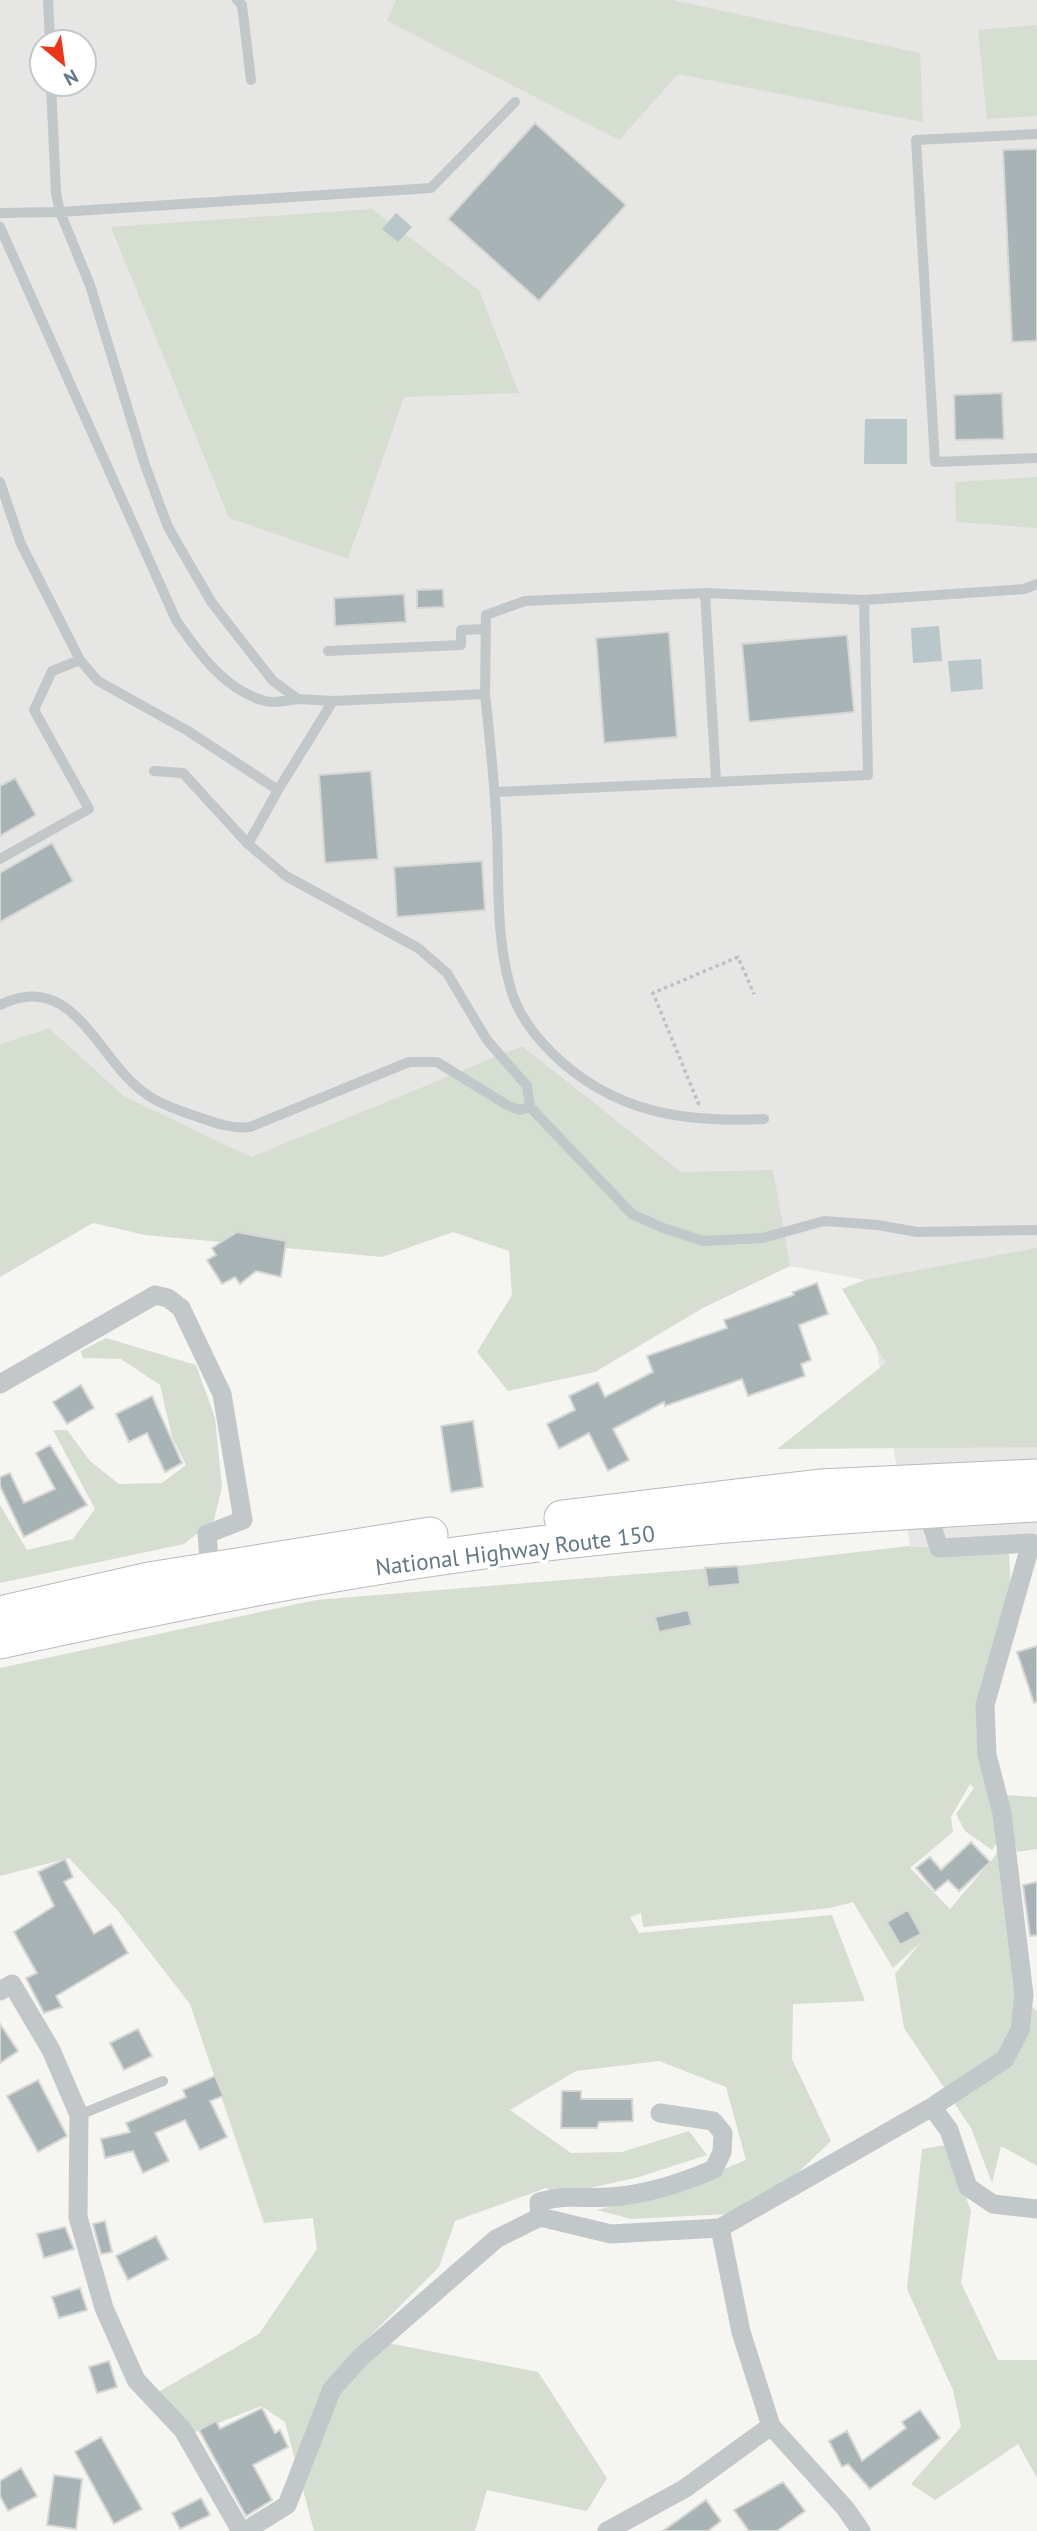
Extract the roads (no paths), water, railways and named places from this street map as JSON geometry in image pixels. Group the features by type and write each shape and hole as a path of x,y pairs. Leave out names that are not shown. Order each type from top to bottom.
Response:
{"highway":[{"name":"National Highway Route 150","path":"0,1614 210,1570 531,1521 820,1488 1037,1477"},
{"name":"National Highway Route 150","path":"0,1641 168,1604 345,1572 503,1549 729,1524 1037,1504"}],"street":[{"path":"0,1384 155,1295 169,1298 181,1308 222,1394 243,1520 207,1534 210,1570"},
{"path":"0,1991 12,1984 51,2050 79,2115 78,2217 104,2308 136,2380 183,2430 243,2531 287,2505 332,2389 361,2357 496,2239 540,2217 611,2234 720,2228 932,2107 1005,2059 1020,2030 1030,1992 1002,1813 987,1755 985,1705 1031,1543 939,1548 927,1510"},
{"path":"932,2107 949,2130 968,2187 993,2204 1037,2209"},
{"path":"540,2217 539,2202 559,2195 610,2197 680,2184 714,2169 722,2152 723,2133 713,2121 660,2113"},
{"path":"720,2228 741,2332 771,2426 845,2508 861,2531"},
{"path":"607,2531 684,2490 771,2426"}],"lane":[{"path":"48,0 49,28"},
{"path":"237,0 242,5 251,80"},
{"path":"52,98 56,193 60,212 90,285 145,465 168,527 228,624 273,681 298,699"},
{"path":"0,213 60,212 431,188 515,102"},
{"path":"1037,134 916,140 935,462 1037,458"},
{"path":"0,227 176,620 201,656 229,682 266,702 485,694"},
{"path":"0,482 21,544 80,660 98,681 188,731 278,790"},
{"path":"764,1119 735,1120 649,1111 614,1099 569,1070 525,1020 510,989 502,948 496,792 485,694 486,615 525,601 705,593 864,600 1024,589 1037,584"},
{"path":"705,593 716,780"},
{"path":"496,792 868,775 864,600"},
{"path":"328,651 461,645 461,630 486,629"},
{"path":"0,859 89,809 34,710 52,671 80,660"},
{"path":"248,844 333,701"},
{"path":"154,771 183,773 248,844 286,876 418,948 447,974 487,1040 527,1086 530,1107 632,1213 663,1228 703,1241 763,1238 824,1220 878,1224 917,1232 1037,1230"},
{"path":"0,1005 29,995 42,996 58,1003 73,1013 116,1065 149,1097 210,1121 238,1128 250,1126 409,1062 428,1060 437,1062 507,1105 519,1110 530,1107"},
{"path":"79,2115 163,2081"}]}
